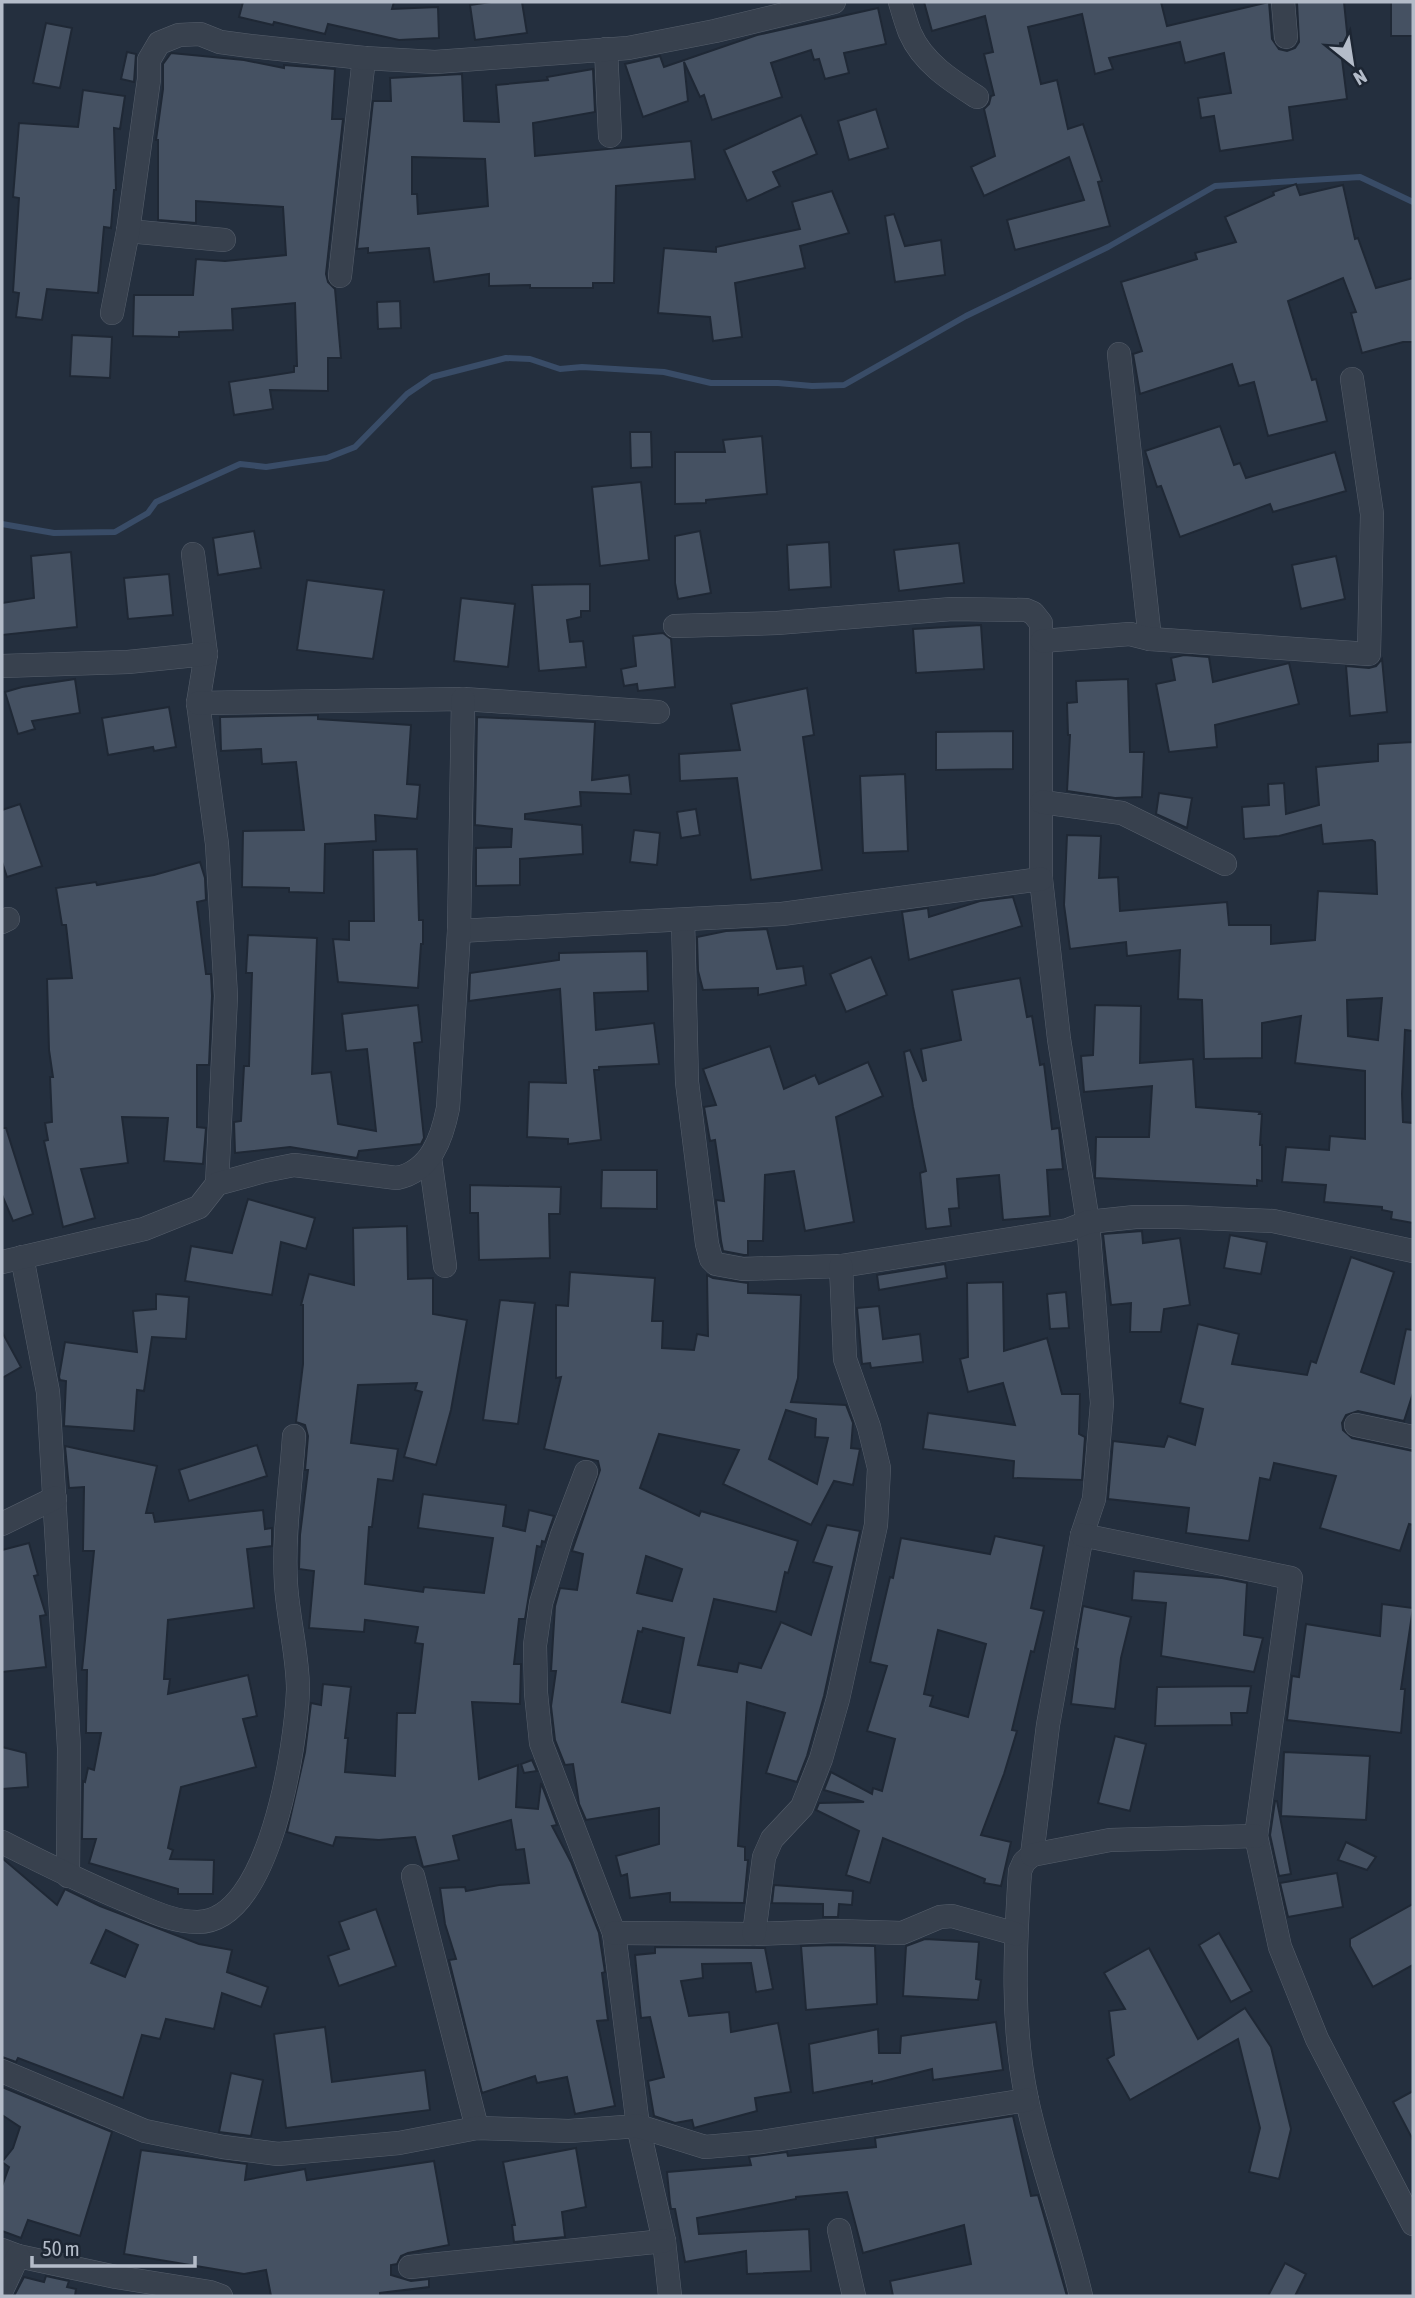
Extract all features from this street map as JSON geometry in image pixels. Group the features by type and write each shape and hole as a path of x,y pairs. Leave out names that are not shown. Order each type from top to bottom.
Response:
{"street":[{"path":"112,313 128,231 149,79 149,60 159,43 180,35 200,34 220,42 364,58 435,62 628,48 715,31 834,2"},
{"path":"900,2 911,35 921,51 943,75 977,97"},
{"path":"1283,2 1286,37"},
{"path":"606,49 610,136"},
{"path":"340,276 364,58"},
{"path":"128,231 224,240"},
{"path":"1119,354 1150,639"},
{"path":"1042,640 1130,634 1150,639 1369,654 1372,514 1352,379"},
{"path":"68,1876 69,1748 48,1392 12,1259 144,1229 199,1207 217,1184 226,996 217,844 198,703 206,654 193,554"},
{"path":"675,626 776,623 952,609 1012,609 1033,613 1041,624 1041,879 1059,1038 1088,1222 1102,1403 1094,1499 1082,1535 1048,1725 1032,1855 1020,1871 1016,1934 1016,2012 1027,2100 1081,2296"},
{"path":"2,666 128,662 206,654"},
{"path":"198,703 463,699 658,712"},
{"path":"217,1184 294,1165 397,1178 410,1175 430,1158 443,1131 448,1108 458,931 463,699"},
{"path":"1042,802 1122,813 1225,863"},
{"path":"458,931 782,914 1041,879"},
{"path":"683,920 687,1082 707,1244 711,1259 716,1264 743,1269 841,1266 1068,1230 1088,1222 1178,1216 1273,1220 1413,1251"},
{"path":"430,1158 444,1266"},
{"path":"754,1934 764,1857 772,1839 802,1807 821,1759 841,1686 876,1525 879,1468 869,1427 845,1359 841,1266"},
{"path":"1356,1425 1413,1437"},
{"path":"2,1842 68,1876 165,1917 198,1923 216,1919 230,1912 242,1899 264,1858 290,1759 298,1688 286,1583 294,1436"},
{"path":"586,1472 562,1535 541,1603 535,1645 541,1743 614,1933 638,2126 664,2241 670,2296"},
{"path":"2,1524 55,1498"},
{"path":"1082,1535 1291,1578 1256,1836 1280,1947 1313,2027 1413,2224"},
{"path":"1032,1855 1110,1840 1256,1836"},
{"path":"413,1876 477,2128"},
{"path":"614,1933 754,1934 836,1930 902,1933 940,1917 952,1916 1016,1934"},
{"path":"2,2071 145,2131 223,2147 278,2154 398,2143 477,2128 569,2131 638,2126 705,2147 762,2142 1027,2100"},
{"path":"839,2230 854,2296"},
{"path":"410,2267 664,2241"},
{"path":"2,2290 10,2253 116,2277 221,2296"}],"building":[{"path":"243,2 394,2 392,9 438,7 439,38 399,40 328,24 325,34 274,22 273,25 239,17"},
{"path":"522,2 527,33 475,40 470,5"},
{"path":"924,2 1161,2 1167,26 1269,2 1272,39 1279,49 1287,51 1295,48 1299,42 1297,2 1344,2 1348,42 1340,43 1347,99 1289,107 1293,140 1220,151 1214,116 1201,118 1198,98 1231,93 1224,53 1185,63 1180,42 1109,58 1113,69 1095,74 1082,14 1028,27 1041,84 1057,80 1068,129 1083,124 1102,181 1098,182 1110,226 1015,250 1007,220 1084,200 1069,157 984,196 971,167 995,156 984,109 994,95 984,54 993,52 985,16 932,31"},
{"path":"1391,2 1413,2 1413,36 1391,36"},
{"path":"878,8 886,44 844,53 849,73 825,79 819,59 814,60 811,50 771,63 782,97 712,120 704,95 700,97 684,62 688,101 643,117 625,64 660,56 664,67 757,35"},
{"path":"46,23 72,28 60,88 33,83"},
{"path":"127,52 136,54 134,82 121,79"},
{"path":"171,53 244,60 284,68 284,65 335,69 332,119 343,119 326,274 328,282 335,289 341,358 328,358 328,391 270,390 273,409 234,415 229,382 294,372 294,366 297,366 295,303 232,309 233,330 179,332 179,337 133,336 134,295 193,295 196,259 225,261 286,255 283,207 196,201 196,223 158,220 156,140 163,89 163,64"},
{"path":"593,69 595,112 533,123 535,156 691,141 695,179 616,186 614,283 593,283 593,288 489,286 489,274 434,282 429,248 368,253 368,248 357,249 373,101 391,101 390,78 462,74 464,121 499,122 496,85 548,80 547,77","holes":["412,157 485,159 488,206 418,214 417,194 412,194"]},
{"path":"83,90 125,96 120,129 114,128 116,190 111,228 104,227 98,293 47,289 42,320 16,317 19,293 13,292 19,198 13,197 19,123 78,127"},
{"path":"876,109 888,148 849,160 838,121"},
{"path":"801,115 817,154 773,172 780,186 747,201 724,150"},
{"path":"1296,184 1300,195 1343,185 1355,239 1358,238 1376,288 1413,278 1413,342 1403,342 1362,353 1351,313 1356,312 1343,278 1288,301 1312,380 1316,379 1327,421 1268,436 1254,382 1239,386 1232,364 1140,394 1133,354 1142,351 1121,282 1197,259 1195,253 1236,242 1225,217 1274,195 1273,192"},
{"path":"832,191 849,233 800,246 805,268 735,283 742,337 713,341 710,317 658,313 664,248 716,252 716,247 800,229 792,202"},
{"path":"894,214 905,246 941,240 945,275 895,282 885,216"},
{"path":"400,301 401,328 378,329 377,302"},
{"path":"72,335 112,337 110,378 70,376"},
{"path":"1220,426 1234,465 1240,463 1246,478 1335,452 1346,491 1273,512 1270,504 1180,537 1161,486 1157,487 1145,451"},
{"path":"630,432 651,432 652,467 631,468"},
{"path":"762,436 767,494 706,500 706,503 675,504 675,452 725,452 723,440"},
{"path":"641,482 649,560 600,566 592,487"},
{"path":"254,531 261,568 218,575 213,538"},
{"path":"700,531 711,593 678,599 675,583 675,536"},
{"path":"829,542 831,587 789,590 787,545"},
{"path":"959,543 964,583 899,591 894,550"},
{"path":"71,552 77,627 2,635 2,603 34,598 31,556"},
{"path":"1336,556 1345,599 1301,609 1292,565"},
{"path":"169,574 173,615 128,619 124,578"},
{"path":"307,580 384,590 373,659 297,650"},
{"path":"590,584 590,611 581,611 581,617 567,620 570,642 583,641 586,667 539,671 532,585"},
{"path":"461,598 515,604 508,667 454,661"},
{"path":"981,625 984,669 916,673 913,629"},
{"path":"663,633 671,639 675,687 638,691 637,684 624,686 621,669 636,666 633,636"},
{"path":"1184,655 1209,657 1213,682 1289,663 1299,704 1215,725 1217,747 1169,752 1156,684 1175,680 1171,658"},
{"path":"1382,659 1387,712 1350,716 1346,666 1369,668 1376,666"},
{"path":"75,679 80,713 32,721 35,729 18,734 5,692"},
{"path":"1128,679 1130,752 1144,752 1142,797 1115,798 1067,791 1070,735 1067,703 1077,702 1076,681"},
{"path":"807,688 814,735 803,737 822,870 751,880 737,778 680,781 679,754 740,750 731,704"},
{"path":"169,707 176,747 154,751 153,747 108,755 102,718"},
{"path":"318,715 318,719 411,725 407,784 420,785 417,819 375,815 376,841 325,844 324,893 289,892 289,888 242,887 243,831 304,830 296,762 262,764 261,749 221,751 220,717"},
{"path":"477,717 595,722 592,780 629,775 631,794 580,792 581,806 525,814 525,819 582,825 583,854 520,859 520,885 476,886 476,848 511,847 512,829 475,825"},
{"path":"1013,731 1013,769 936,770 936,732"},
{"path":"1413,742 1413,1031 1405,1030 1402,1094 1403,1122 1413,1123 1413,1223 1391,1219 1392,1212 1382,1210 1382,1207 1324,1202 1326,1185 1282,1182 1286,1147 1329,1150 1330,1136 1365,1139 1365,1071 1295,1063 1301,1016 1262,1023 1262,1058 1204,1059 1202,1000 1178,999 1180,950 1127,956 1126,942 1070,949 1064,905 1067,835 1101,836 1099,878 1118,877 1120,911 1227,902 1229,925 1271,925 1271,944 1315,940 1318,891 1377,894 1375,842 1372,840 1323,844 1321,825 1279,836 1244,839 1242,807 1269,805 1268,784 1284,783 1286,814 1319,805 1316,767 1378,761 1378,744","holes":["1382,998 1378,1040 1348,1036 1347,1000"]},
{"path":"905,774 908,851 863,853 860,776"},
{"path":"1159,793 1192,798 1187,828 1156,814"},
{"path":"20,804 42,866 7,877 2,862 2,810"},
{"path":"696,809 700,835 681,838 677,812"},
{"path":"634,830 660,833 657,865 630,862"},
{"path":"417,849 419,920 423,920 418,988 338,982 333,939 349,940 349,921 374,921 373,850"},
{"path":"200,862 205,878 206,900 197,902 206,974 211,974 212,996 209,1065 197,1065 197,1127 206,1128 203,1164 164,1161 168,1118 122,1117 128,1163 81,1169 95,1218 63,1227 44,1141 48,1140 45,1123 52,1122 50,1077 53,1077 49,1050 47,979 72,978 66,925 62,925 56,888 96,882 97,885 154,875"},
{"path":"1013,897 1022,926 909,960 902,912 928,908 929,917 980,901"},
{"path":"767,929 777,969 803,966 806,985 758,995 758,988 703,990 698,971 697,937 726,931"},
{"path":"248,935 317,938 312,1074 331,1072 338,1124 376,1131 367,1049 346,1051 342,1014 418,1005 422,1042 414,1043 424,1138 421,1144 359,1151 357,1158 290,1147 235,1153 234,1122 241,1121 244,1066 249,1066 252,973 246,973"},
{"path":"647,951 648,991 594,993 596,1030 654,1023 659,1064 599,1067 599,1070 594,1070 601,1140 568,1144 568,1139 527,1137 529,1082 566,1083 560,989 469,1001 470,973 559,960 559,953"},
{"path":"871,957 887,995 846,1012 830,974"},
{"path":"1020,978 1027,1017 1032,1016 1040,1065 1044,1064 1052,1129 1059,1128 1063,1169 1047,1170 1050,1216 1003,1220 999,1175 957,1179 959,1208 949,1209 951,1226 926,1229 920,1173 926,1171 904,1052 910,1050 923,1081 926,1080 921,1049 961,1040 952,990"},
{"path":"1095,1005 1141,1006 1140,1063 1193,1059 1196,1107 1262,1114 1262,1181 1257,1180 1257,1186 1095,1178 1096,1137 1149,1137 1152,1086 1084,1092 1081,1056 1093,1055"},
{"path":"770,1046 784,1089 815,1075 819,1084 868,1062 883,1096 836,1117 854,1222 805,1231 794,1171 765,1175 763,1241 748,1241 748,1255 744,1255 723,1251 716,1200 724,1201 715,1140 710,1141 704,1107 716,1105 703,1069"},
{"path":"2,1128 6,1128 33,1214 13,1221 2,1195"},
{"path":"602,1170 657,1170 657,1209 601,1208"},
{"path":"470,1185 561,1187 560,1214 549,1214 550,1258 479,1260 478,1213 470,1213"},
{"path":"248,1199 315,1218 306,1249 281,1242 272,1295 185,1281 191,1246 232,1253"},
{"path":"407,1226 408,1279 433,1278 433,1314 467,1320 451,1410 436,1465 404,1457 422,1392 415,1390 417,1383 358,1385 351,1443 398,1449 393,1481 378,1479 372,1527 369,1527 365,1584 423,1592 424,1587 484,1593 493,1538 418,1528 423,1494 506,1505 503,1526 525,1531 529,1510 554,1516 545,1542 542,1541 541,1547 537,1546 525,1619 519,1619 514,1664 521,1664 520,1704 472,1702 479,1779 518,1765 516,1807 538,1809 541,1783 557,1825 552,1826 571,1862 599,1933 608,2020 597,2021 615,2106 575,2114 567,2077 537,2083 535,2076 482,2093 449,1960 456,1959 445,1924 440,1888 465,1887 466,1891 529,1883 524,1849 516,1850 511,1820 453,1836 459,1860 423,1867 415,1837 379,1840 336,1837 333,1846 287,1832 305,1752 311,1703 321,1705 323,1684 351,1687 345,1738 348,1738 345,1772 395,1776 397,1713 415,1713 423,1644 415,1643 418,1627 365,1620 364,1632 309,1628 314,1571 299,1569 308,1470 305,1470 308,1436 305,1425 296,1422 303,1364 301,1305 309,1274 354,1285 353,1228"},
{"path":"1142,1231 1143,1243 1180,1238 1190,1305 1164,1309 1161,1332 1130,1332 1131,1303 1111,1305 1103,1234"},
{"path":"1230,1235 1267,1242 1261,1274 1224,1268"},
{"path":"1351,1257 1394,1272 1361,1372 1394,1384 1406,1329 1413,1330 1413,1393 1404,1421 1358,1411 1346,1415 1342,1423 1343,1430 1352,1438 1413,1451 1413,1525 1409,1524 1400,1551 1320,1528 1336,1476 1274,1463 1270,1480 1260,1478 1249,1541 1186,1533 1189,1508 1108,1499 1113,1441 1164,1447 1168,1436 1195,1445 1203,1409 1180,1403 1198,1324 1239,1334 1232,1364 1307,1375 1311,1361 1316,1363"},
{"path":"945,1264 947,1278 879,1290 877,1275"},
{"path":"570,1272 655,1278 652,1321 663,1321 662,1348 694,1350 697,1334 708,1336 707,1275 748,1283 748,1293 801,1295 798,1378 791,1402 846,1405 853,1423 851,1448 860,1449 853,1485 834,1481 811,1525 723,1484 739,1450 659,1434 640,1488 699,1516 701,1511 798,1541 788,1573 785,1572 776,1612 714,1599 698,1665 737,1672 739,1663 761,1668 781,1622 811,1635 832,1567 813,1562 827,1525 860,1531 824,1696 797,1782 766,1773 785,1713 747,1702 738,1846 745,1847 745,1860 748,1860 744,1903 670,1902 670,1893 630,1898 627,1874 621,1876 616,1856 659,1844 659,1808 586,1820 579,1804 573,1764 565,1765 555,1740 551,1706 556,1671 551,1671 555,1606 560,1588 577,1590 583,1554 572,1551 600,1470 598,1461 544,1449 561,1377 556,1378 556,1305 568,1306","holes":["786,1410 816,1419 815,1437 828,1438 817,1484 769,1459","646,1556 682,1569 672,1601 637,1593","643,1628 684,1638 670,1713 622,1702 638,1631 642,1632"]},
{"path":"1003,1282 1004,1351 1047,1338 1062,1394 1080,1394 1079,1434 1085,1437 1082,1480 1013,1478 1014,1461 923,1449 928,1413 1015,1425 1003,1383 968,1392 960,1359 968,1357 967,1283"},
{"path":"1066,1292 1069,1328 1050,1329 1047,1294"},
{"path":"156,1294 189,1297 186,1339 152,1337 144,1391 137,1390 134,1431 64,1426 66,1381 60,1380 59,1377 65,1342 137,1352 133,1311 156,1309"},
{"path":"500,1300 535,1303 518,1424 483,1420"},
{"path":"879,1306 883,1339 920,1334 923,1362 871,1368 870,1363 862,1364 857,1308"},
{"path":"2,1332 21,1367 2,1378"},
{"path":"257,1445 267,1476 189,1501 179,1470"},
{"path":"65,1446 157,1466 146,1513 153,1513 155,1522 263,1510 265,1529 272,1528 272,1546 247,1549 254,1608 168,1620 164,1679 170,1679 168,1694 248,1675 257,1716 243,1719 256,1767 181,1787 168,1848 173,1850 170,1859 214,1860 213,1894 178,1894 178,1889 89,1863 96,1839 82,1839 83,1781 85,1782 88,1768 94,1770 101,1733 86,1733 87,1670 82,1670 94,1551 83,1551 84,1487 69,1488"},
{"path":"995,1536 1044,1546 1031,1608 1044,1611 1034,1652 1031,1651 1012,1730 1017,1731 981,1835 1011,1842 1001,1886 984,1883 985,1879 883,1838 870,1883 846,1875 859,1831 816,1810 819,1803 864,1802 824,1790 831,1772 872,1794 873,1788 882,1791 895,1739 867,1731 887,1666 870,1662 901,1538 990,1554","holes":["938,1630 986,1644 968,1717 930,1706 933,1696 924,1694"]},
{"path":"29,1543 38,1575 34,1576 46,1615 40,1616 46,1667 2,1672 2,1550"},
{"path":"1134,1571 1222,1578 1247,1583 1244,1635 1263,1638 1254,1672 1161,1656 1166,1603 1132,1600"},
{"path":"1382,1604 1413,1608 1401,1689 1405,1689 1401,1733 1287,1720 1292,1676 1299,1677 1306,1624 1380,1636"},
{"path":"1083,1606 1131,1617 1121,1658 1115,1709 1071,1704"},
{"path":"1251,1686 1247,1713 1231,1713 1232,1725 1155,1726 1157,1687"},
{"path":"1115,1736 1146,1744 1130,1811 1098,1803"},
{"path":"2,1747 26,1753 28,1787 2,1789"},
{"path":"1284,1752 1370,1756 1366,1820 1281,1816"},
{"path":"532,1760 537,1771 524,1773 521,1764"},
{"path":"1275,1801 1291,1874 1279,1876 1270,1835"},
{"path":"1346,1842 1376,1857 1367,1870 1338,1860"},
{"path":"2,1858 57,1905 65,1889 100,1906 199,1944 232,1950 227,1972 268,1987 261,2007 222,1993 214,2029 166,2019 160,2039 142,2035 123,2098 18,2058 16,2062 2,2057","holes":["106,1930 138,1945 125,1977 91,1963"]},
{"path":"1337,1873 1343,1907 1288,1917 1280,1883"},
{"path":"774,1885 853,1891 852,1905 839,1904 838,1917 823,1917 823,1904 772,1903"},
{"path":"1413,1904 1413,1965 1373,1987 1350,1946 1350,1939"},
{"path":"376,1909 396,1966 339,1986 328,1956 349,1949 339,1922"},
{"path":"1219,1933 1252,1991 1231,2002 1199,1945"},
{"path":"925,1939 979,1942 976,1979 981,1980 978,2000 903,1996 906,1946"},
{"path":"801,1946 875,1946 877,2004 806,2010"},
{"path":"655,1947 765,1948 773,1989 756,1992 751,1963 702,1964 703,1978 681,1981 689,2016 729,2012 731,2032 778,2023 791,2092 755,2098 757,2111 694,2128 692,2120 675,2123 654,2116 648,2081 664,2077 650,2017 641,2018 635,1955 655,1953"},
{"path":"1149,1948 1198,2039 1245,2008 1271,2047 1291,2129 1279,2179 1249,2172 1260,2128 1238,2039 1130,2100 1107,2059 1114,2055 1109,2011 1125,2009 1104,1973"},
{"path":"996,2022 1003,2070 933,2080 932,2069 872,2084 872,2081 813,2093 809,2044 878,2029 879,2053 900,2053 901,2036"},
{"path":"325,2027 332,2082 425,2070 430,2110 286,2128 274,2034"},
{"path":"231,2073 263,2080 251,2136 219,2132"},
{"path":"2,2087 112,2132 80,2236 28,2220 21,2238 2,2231 2,2186 9,2167 2,2162 13,2148 20,2127 2,2115"},
{"path":"1413,2091 1413,2140 1393,2102"},
{"path":"1013,2116 1031,2196 1038,2195 1067,2296 893,2296 890,2281 971,2264 964,2225 863,2253 847,2192 796,2197 697,2218 699,2234 809,2229 811,2271 747,2274 746,2251 685,2262 675,2209 671,2209 667,2172 751,2165 749,2157 787,2152 788,2156 876,2147 875,2138"},
{"path":"576,2148 586,2207 562,2212 565,2237 514,2242 512,2225 515,2225 503,2162"},
{"path":"141,2150 247,2164 245,2180 305,2169 307,2180 434,2161 449,2245 408,2253 401,2256 397,2264 391,2265 391,2275 411,2281 429,2279 429,2287 380,2293 380,2296 271,2296 266,2270 244,2274 124,2254"},
{"path":"1285,2263 1306,2274 1295,2296 1268,2296"},
{"path":"46,2276 69,2281 67,2287 76,2289 75,2296 14,2296 24,2277 44,2282"}],"waterway":[{"path":"2,524 54,533 115,532 148,513 156,502 240,464 266,467 327,458 355,447 407,394 432,377 506,358 530,359 560,369 582,367 664,372 711,383 844,385 966,316 1108,247 1215,186 1360,177 1413,202"}]}
